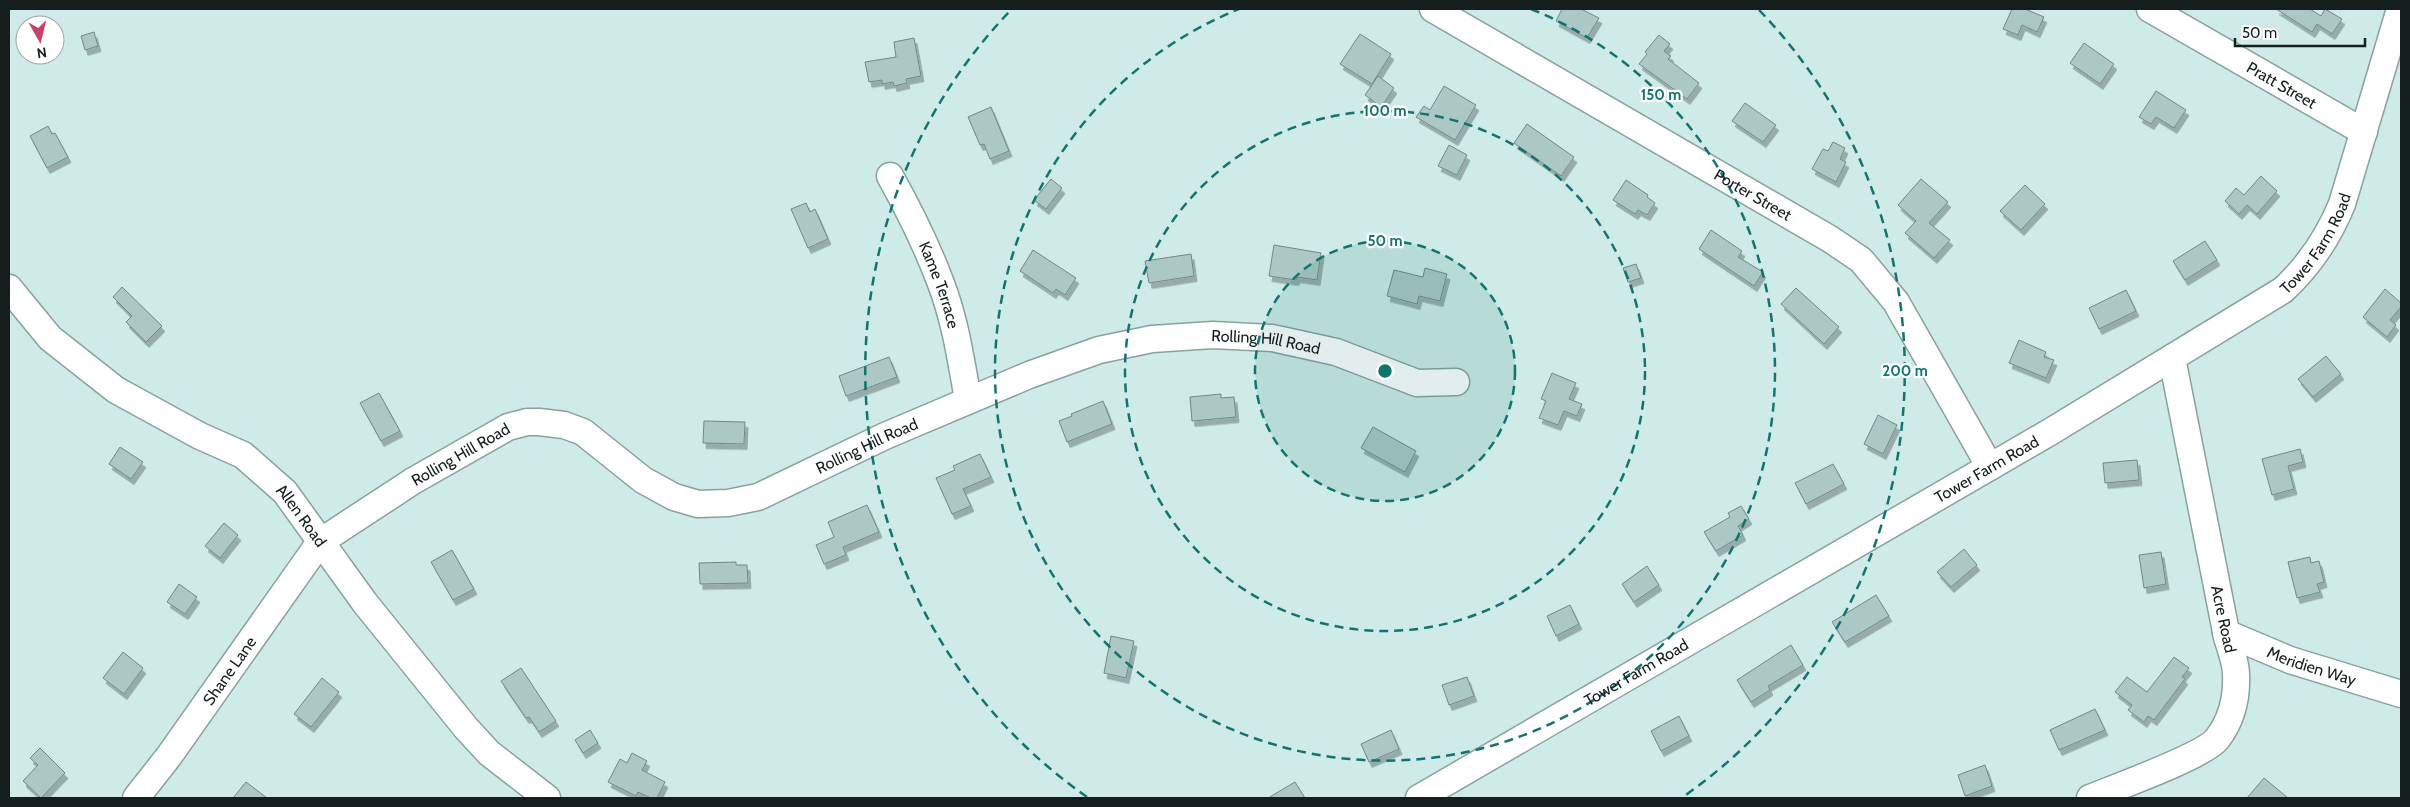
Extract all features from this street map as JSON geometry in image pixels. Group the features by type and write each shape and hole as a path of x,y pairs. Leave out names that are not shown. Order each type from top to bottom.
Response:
{"street":[{"name":"Porter Street","path":"1433,9 1830,239 1861,260 1896,302 1990,467"},
{"name":"Pratt Street","path":"2150,9 2364,132"},
{"name":"Tower Farm Road","path":"1419,798 1990,467 2283,290 2301,273 2330,232 2342,204 2400,9"},
{"name":"Kame Terrace","path":"890,176 917,226 941,282 957,341 968,400"},
{"name":"Allen Road","path":"9,288 50,338 116,390 200,436 243,455 285,492 365,603 466,728 489,753 547,798"},
{"name":"Rolling Hill Road","path":"320,542 413,481 508,427 526,422 564,425 583,432 643,480 674,498 698,504 728,503 758,497 885,436 1029,375 1099,350 1152,339 1213,335 1272,338 1336,352 1417,383 1456,382"},
{"name":"Acre Road","path":"2090,798 2189,756 2216,740 2232,712 2235,697 2236,672 2226,633 2172,358"},
{"name":"Shane Lane","path":"136,798 169,756 320,542"},
{"name":"Meridien Way","path":"2226,633 2290,660 2401,694"}],"building":[{"path":"1562,9 1581,9 1599,18 1587,38 1556,21"},
{"path":"2012,9 2025,9 2044,17 2037,32 2022,25 2018,35 2003,29"},
{"path":"2276,9 2310,9 2321,16 2325,9 2342,19 2332,34 2317,24 2312,32"},
{"path":"94,32 98,46 85,50 81,36"},
{"path":"1360,34 1391,54 1372,84 1340,64"},
{"path":"1659,35 1670,44 1664,51 1671,56 1668,59 1699,83 1687,99 1639,64 1647,54 1645,52"},
{"path":"914,38 921,76 906,79 907,83 894,86 893,82 882,84 882,80 869,82 865,62 896,57 894,42"},
{"path":"2084,43 2114,64 2100,84 2070,63"},
{"path":"1378,76 1394,88 1381,107 1365,95"},
{"path":"1444,86 1476,105 1455,140 1416,117 1424,106 1430,110"},
{"path":"2156,91 2186,110 2174,128 2156,117 2151,124 2139,117"},
{"path":"1745,103 1776,125 1763,142 1732,121"},
{"path":"991,107 1009,151 990,159 984,144 980,145 968,117"},
{"path":"1527,124 1574,157 1561,176 1514,143"},
{"path":"48,126 52,134 55,133 68,157 47,168 30,136"},
{"path":"1833,142 1845,148 1840,159 1846,162 1836,182 1812,169 1823,149 1828,151"},
{"path":"1449,145 1467,155 1457,175 1438,166"},
{"path":"2261,176 2277,191 2257,214 2247,205 2239,214 2225,201 2236,188 2244,195"},
{"path":"1051,179 1062,188 1046,209 1034,200"},
{"path":"1921,179 1948,202 1929,223 1950,240 1934,258 1905,233 1916,221 1898,205"},
{"path":"1626,180 1648,195 1647,197 1655,203 1647,215 1638,210 1635,214 1613,200"},
{"path":"2025,185 2045,204 2021,230 2000,211"},
{"path":"806,203 810,212 815,209 828,239 808,248 791,209"},
{"path":"1711,230 1742,251 1738,257 1763,272 1754,286 1699,249"},
{"path":"2205,241 2217,260 2185,280 2173,261"},
{"path":"1274,245 1321,253 1317,280 1297,277 1296,280 1269,276"},
{"path":"1033,250 1076,278 1065,295 1056,289 1053,293 1020,271"},
{"path":"1191,254 1194,276 1149,283 1145,261"},
{"path":"1636,264 1641,278 1628,282 1623,268"},
{"path":"1425,268 1447,274 1440,301 1419,296 1417,304 1387,296 1394,270 1423,277"},
{"path":"122,287 162,326 146,342 126,322 132,316 113,297"},
{"path":"1796,288 1839,327 1824,344 1781,304"},
{"path":"2385,289 2401,303 2401,307 2390,320 2396,325 2387,337 2363,317"},
{"path":"2126,290 2136,311 2099,329 2089,308"},
{"path":"2019,340 2046,352 2044,357 2054,360 2046,378 2009,363"},
{"path":"2326,356 2341,374 2313,397 2298,379"},
{"path":"889,357 897,377 846,396 839,376"},
{"path":"1552,373 1576,383 1569,399 1582,404 1577,416 1564,411 1558,425 1539,418 1546,401 1541,399"},
{"path":"379,393 400,431 381,441 360,403"},
{"path":"1221,394 1221,398 1234,397 1236,417 1192,421 1190,397"},
{"path":"1103,401 1112,424 1067,442 1059,421"},
{"path":"1878,415 1897,425 1883,454 1864,444"},
{"path":"704,421 745,422 744,444 703,443"},
{"path":"1373,427 1416,451 1405,472 1361,448"},
{"path":"120,447 143,462 131,479 109,464"},
{"path":"2300,449 2303,462 2288,466 2294,489 2272,495 2262,459"},
{"path":"980,454 991,477 963,489 971,506 952,514 936,478 955,470 953,466"},
{"path":"2137,460 2139,480 2105,483 2103,463"},
{"path":"1833,464 1844,484 1806,504 1795,483"},
{"path":"867,505 879,532 843,547 846,555 824,564 816,545 834,537 828,522"},
{"path":"1741,506 1749,519 1738,526 1743,535 1716,551 1704,532 1730,517 1728,513"},
{"path":"224,523 238,535 220,558 205,546"},
{"path":"1964,549 1977,565 1951,587 1937,572"},
{"path":"452,550 474,589 453,600 431,562"},
{"path":"2161,552 2166,584 2144,588 2139,555"},
{"path":"2310,557 2311,563 2319,561 2324,582 2317,584 2320,592 2297,598 2288,562"},
{"path":"736,562 736,565 747,565 748,583 700,584 699,563"},
{"path":"1647,566 1659,585 1634,602 1622,584"},
{"path":"179,584 197,597 185,614 167,602"},
{"path":"1876,595 1889,616 1845,642 1832,622"},
{"path":"1570,605 1579,624 1556,636 1547,616"},
{"path":"1111,636 1134,641 1126,678 1104,673"},
{"path":"1791,645 1803,665 1768,686 1770,690 1751,702 1737,680"},
{"path":"123,652 143,668 124,694 103,678"},
{"path":"2174,657 2189,668 2182,677 2185,679 2154,720 2148,716 2144,722 2128,710 2132,705 2115,692 2127,677 2147,692"},
{"path":"521,668 556,721 539,732 529,717 526,718 501,681"},
{"path":"1467,677 1474,696 1449,705 1442,685"},
{"path":"322,678 339,692 311,727 294,714"},
{"path":"2095,709 2105,730 2059,750 2050,730"},
{"path":"1679,716 1689,736 1661,751 1651,731"},
{"path":"590,730 598,743 583,753 575,740"},
{"path":"1391,730 1399,749 1369,762 1361,744"},
{"path":"40,748 65,773 41,798 23,781 38,765 30,758"},
{"path":"632,753 647,761 642,770 665,782 657,798 651,798 638,792 636,796 608,782 620,759 627,763"},
{"path":"1985,765 1992,786 1965,796 1958,775"},
{"path":"2264,778 2288,798 2247,798"},
{"path":"246,782 267,798 233,798"},
{"path":"1295,782 1305,798 1268,798"}]}
